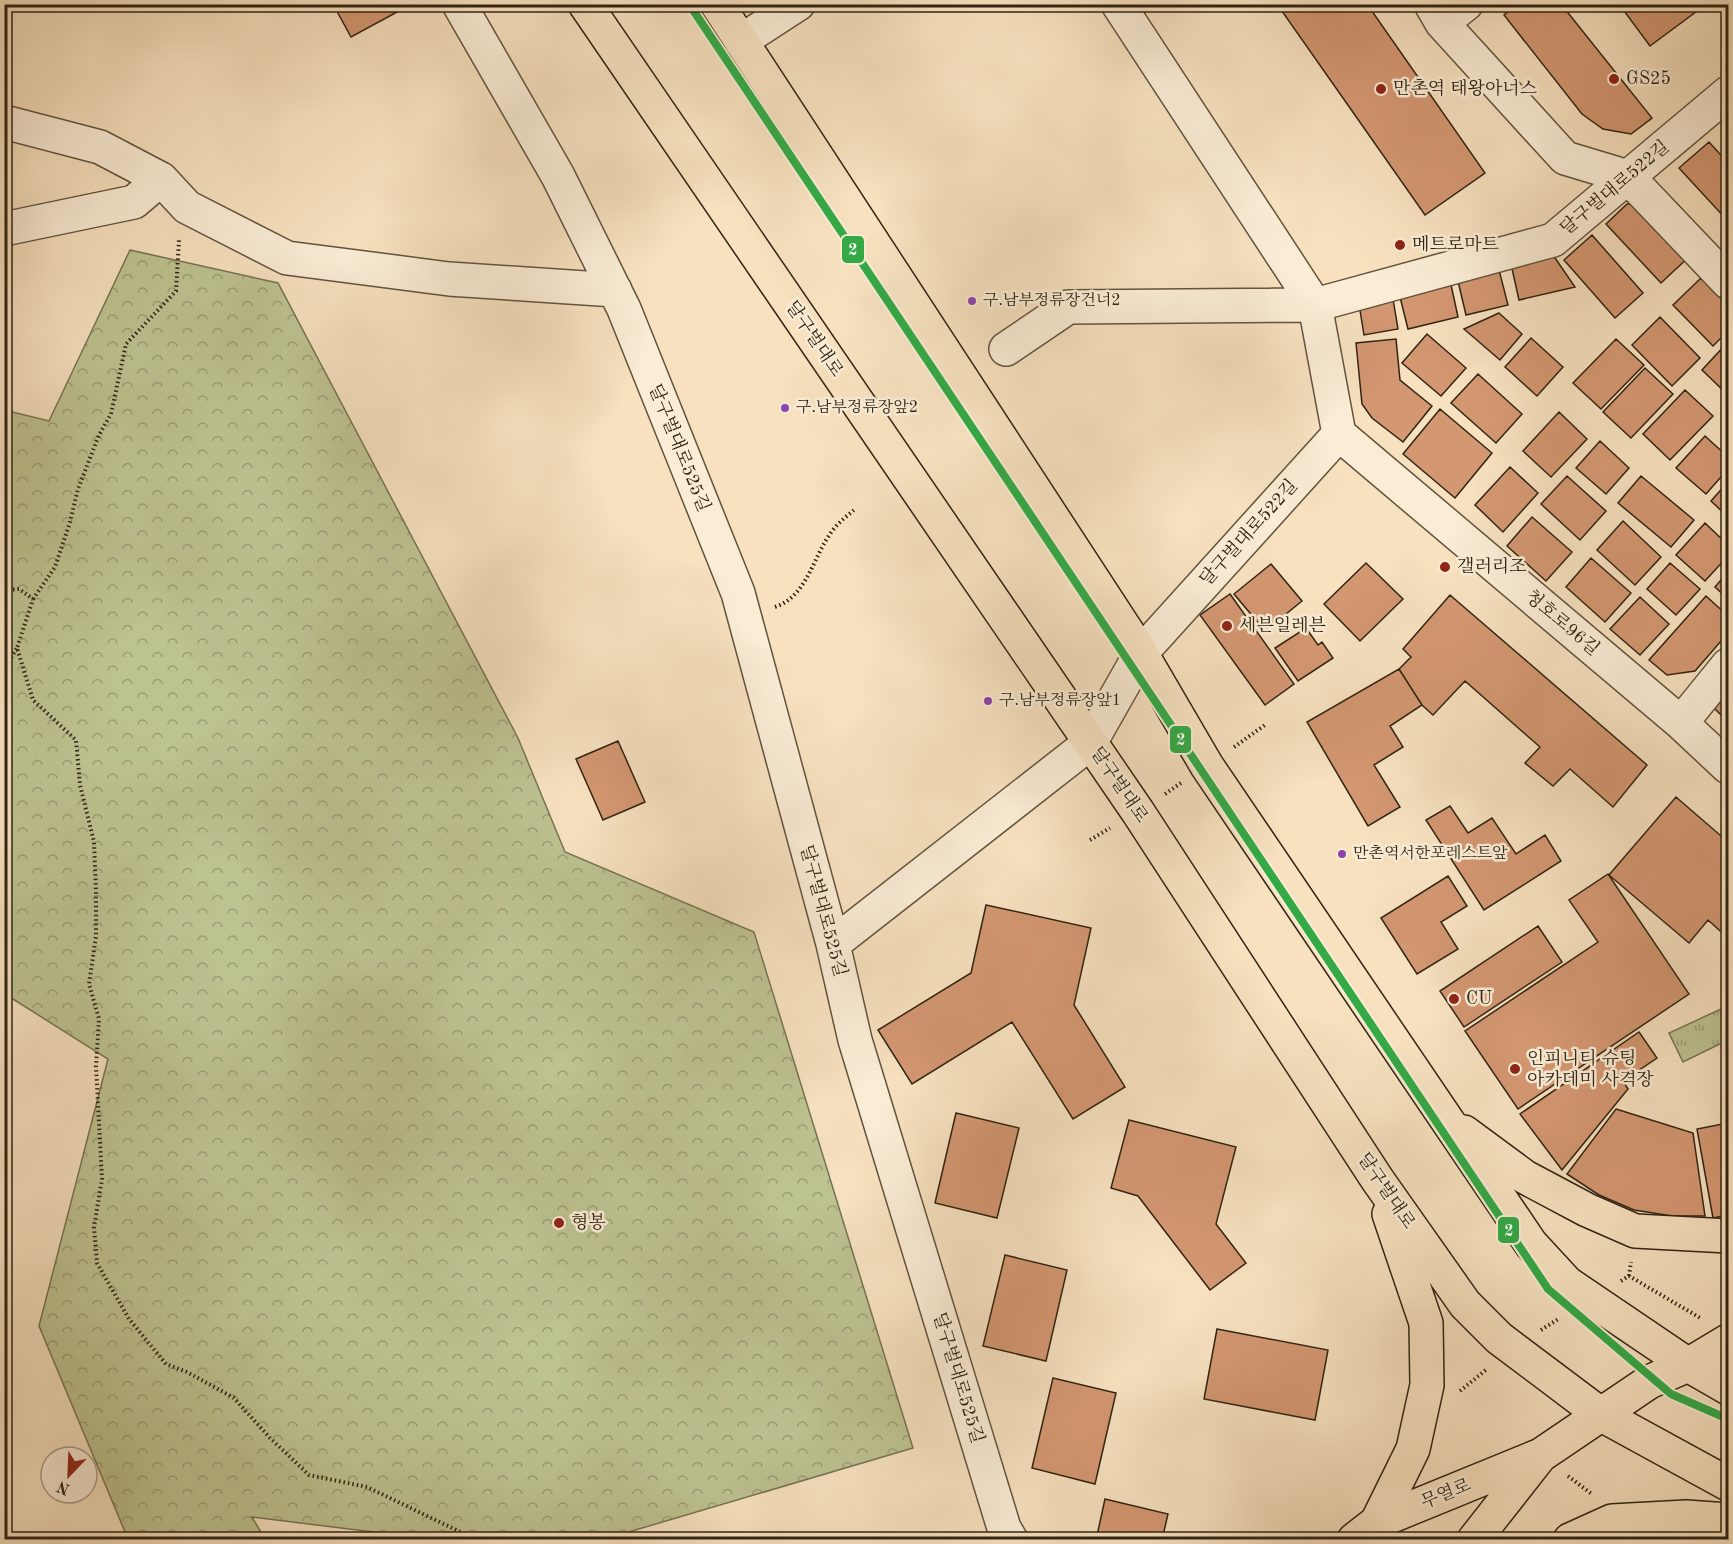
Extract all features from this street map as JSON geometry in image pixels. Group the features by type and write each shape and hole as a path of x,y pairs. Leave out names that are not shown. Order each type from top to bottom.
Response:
{"main road":[{"name":"달구벌대로","path":"585,4 1138,812 1377,1179 1465,1304 1499,1338 1600,1414 1728,1484"},
{"path":"717,4 1141,653 1207,766 1531,1244 1567,1282 1688,1365 1728,1388"},
{"path":"1444,1117 1525,1178 1587,1210 1635,1231 1728,1236"},
{"path":"1365,1531 1413,1449 1427,1385 1426,1323 1377,1179"},
{"name":"무열로","path":"1365,1531 1541,1455 1649,1382 1688,1365 1728,1341"},
{"name":"무열로","path":"1474,1539 1541,1455"},
{"path":"1570,1539 1612,1521 1686,1517 1728,1520"}],"street":[{"name":"달구벌대로525길","path":"459,4 558,177 615,290 729,571 744,616 833,944 855,1040 1004,1528 1011,1539"},
{"path":"741,41 798,4"},
{"path":"1118,4 1315,304 1339,434"},
{"path":"1446,11 1565,158 1628,177 1728,282"},
{"name":"달구벌대로522길","path":"1315,304 1553,240 1728,93"},
{"path":"4,122 100,147 161,179 187,207 288,258 449,279 615,290"},
{"path":"4,229 134,202 161,179"},
{"path":"1006,349 1068,307 1315,304"},
{"name":"달구벌대로522길","path":"1090,744 1141,653 1339,434"},
{"name":"청호로96길","path":"1339,434 1681,723 1728,767"},
{"path":"1681,723 1728,665"},
{"path":"833,944 1090,744"}],"path":[{"path":"4,669 17,648 33,599 55,567 78,489 99,435 111,414 126,344 176,291 180,215 187,207"},
{"path":"744,616 783,604 804,584 833,530 854,510"},
{"path":"4,590 19,589 33,599"},
{"path":"17,648 33,700 76,740 80,785 93,842 96,936 89,984 99,1019 96,1066 102,1179 93,1227 97,1263 129,1319 166,1364 187,1372 234,1398 270,1438 309,1475 368,1487 477,1539"}],"green space":[{"path":"130,250 278,283 518,738 565,852 754,932 913,1448 605,1539 430,1539 252,1517 265,1539 128,1539 99,1470 99,1445 89,1445 39,1326 108,1059 5,994 4,410 49,421"},
{"path":"1721,1009 1728,1025 1728,1040 1683,1062 1669,1033"}],"building":[{"path":"333,4 409,4 410,5 351,37"},
{"name":"만촌역 태왕아너스","path":"1277,4 1367,4 1485,173 1425,215"},
{"path":"1518,4 1561,4 1652,118 1631,134 1603,129 1582,114 1504,15"},
{"path":"1619,4 1692,4 1697,11 1650,46"},
{"path":"1709,142 1728,163 1728,217 1726,219 1679,168"},
{"path":"1627,204 1644,204 1692,254 1661,283 1606,224"},
{"path":"1592,235 1643,293 1615,318 1564,260"},
{"path":"1553,255 1575,287 1519,300 1511,264"},
{"path":"1498,266 1508,305 1466,315 1457,277"},
{"path":"1701,278 1728,306 1728,331 1713,346 1673,305"},
{"path":"1450,280 1458,317 1408,329 1399,293"},
{"path":"1393,299 1398,329 1364,335 1359,304"},
{"path":"1499,313 1522,334 1500,360 1464,329"},
{"path":"1660,317 1700,358 1672,386 1632,345"},
{"path":"1427,334 1466,368 1441,396 1402,363"},
{"path":"1531,338 1563,367 1537,396 1505,367"},
{"path":"1396,339 1400,380 1432,406 1403,442 1372,418 1362,404 1356,343"},
{"path":"1616,339 1644,365 1601,409 1573,383"},
{"path":"1728,342 1728,395 1702,370"},
{"path":"1645,368 1673,394 1631,438 1603,412"},
{"path":"1478,374 1522,414 1496,443 1451,403"},
{"path":"1685,390 1713,416 1670,460 1643,434"},
{"path":"1440,409 1492,453 1455,498 1403,454"},
{"path":"1559,412 1587,439 1551,477 1523,451"},
{"path":"1705,436 1728,457 1728,469 1706,494 1676,468"},
{"path":"1600,441 1629,468 1606,494 1576,468"},
{"path":"1510,467 1538,493 1503,532 1475,505"},
{"path":"1567,476 1606,511 1580,540 1541,504"},
{"path":"1641,476 1694,520 1671,547 1618,503"},
{"path":"1728,482 1728,517 1711,501"},
{"path":"1532,517 1572,552 1546,581 1507,546"},
{"path":"1623,521 1661,557 1635,585 1597,550"},
{"path":"1705,523 1728,545 1728,556 1705,581 1676,555"},
{"path":"1591,558 1631,593 1605,622 1566,587"},
{"path":"1366,563 1403,599 1360,641 1324,604"},
{"path":"1670,563 1700,589 1676,615 1647,589"},
{"path":"1271,564 1302,601 1265,631 1234,594"},
{"path":"1728,572 1728,599 1715,587"},
{"path":"1230,594 1294,684 1265,705 1200,615"},
{"path":"1450,595 1647,765 1613,807 1570,769 1553,786 1525,763 1540,747 1465,681 1433,715 1422,705 1399,669 1411,657 1403,649"},
{"path":"1706,596 1728,616 1728,633 1695,671 1667,675 1649,660"},
{"path":"1640,597 1669,624 1640,655 1610,629"},
{"path":"1306,628 1318,645 1322,642 1333,658 1298,681 1275,648"},
{"path":"1399,669 1422,705 1390,726 1403,747 1374,765 1400,807 1368,826 1307,722"},
{"path":"1728,691 1728,722 1713,707"},
{"path":"618,741 645,802 603,820 576,759"},
{"path":"1676,797 1728,842 1728,938 1708,920 1689,943 1609,875"},
{"path":"1450,806 1468,833 1492,818 1516,854 1545,835 1561,861 1484,910 1426,820"},
{"path":"1608,874 1689,994 1518,1109 1465,1031 1598,942 1569,900"},
{"path":"1448,876 1467,906 1441,922 1458,949 1417,974 1381,918"},
{"path":"986,905 1091,928 1074,1005 1125,1087 1073,1119 1012,1022 912,1084 878,1030 971,973"},
{"path":"1538,926 1562,962 1464,1027 1440,991"},
{"path":"1639,1032 1657,1058 1623,1081 1628,1089 1562,1170 1520,1114"},
{"path":"1616,1109 1693,1133 1705,1216 1672,1216 1634,1210 1599,1195 1567,1174"},
{"path":"956,1113 1019,1128 997,1218 935,1203"},
{"path":"1129,1120 1236,1147 1216,1224 1246,1263 1210,1290 1138,1196 1111,1188"},
{"path":"1728,1123 1728,1215 1713,1218 1697,1129"},
{"path":"1005,1255 1067,1270 1046,1361 983,1346"},
{"path":"1217,1329 1328,1350 1315,1420 1204,1399"},
{"path":"1053,1378 1116,1393 1095,1484 1032,1468"},
{"path":"1105,1499 1168,1514 1162,1540 1096,1540"}],"transit line":[{"name":"2","path":"689,4 1548,1289 1671,1394 1728,1419"}],"place":[{"name":"GS25","path":"1614,79"},
{"name":"만촌역 태왕아너스","path":"1381,89"},
{"name":"메트로마트","path":"1400,245"},
{"name":"구.남부정류장건너2","path":"972,301"},
{"name":"구.남부정류장앞2","path":"785,408"},
{"name":"갤러리조","path":"1445,567"},
{"name":"세븐일레븐","path":"1227,626"},
{"name":"구.남부정류장앞1","path":"988,701"},
{"name":"만촌역서한포레스트앞","path":"1342,854"},
{"name":"CU","path":"1454,999"},
{"name":"인피니티 슈팅 아카데미 사격장","path":"1515,1069"},
{"name":"형봉","path":"559,1223"}]}
